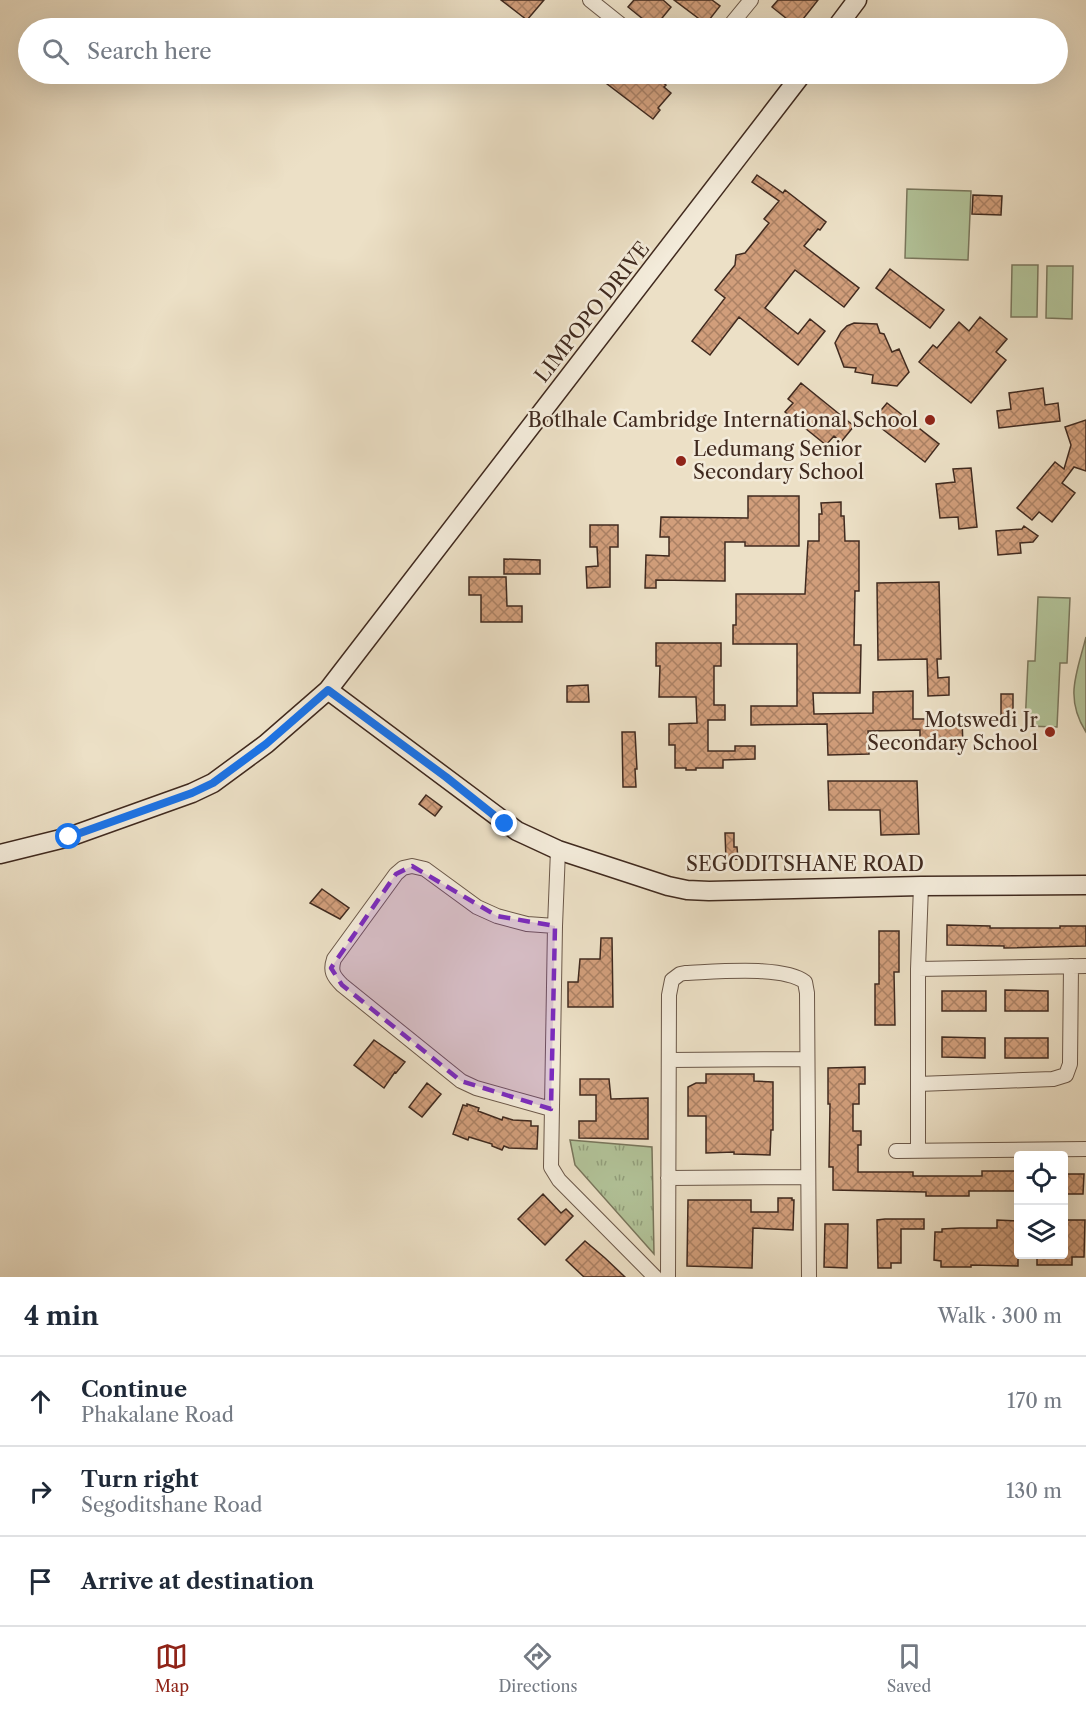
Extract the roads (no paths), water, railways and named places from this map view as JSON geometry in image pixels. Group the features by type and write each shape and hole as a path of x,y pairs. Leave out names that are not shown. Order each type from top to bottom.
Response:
{"street":[{"path":"590,0 605,5 616,18"},
{"path":"736,18 751,0"},
{"path":"844,18 857,0"},
{"name":"LIMPOPO DRIVE","path":"0,854 69,837 192,793 213,783 266,744 328,690 794,84"},
{"name":"SEGODITSHANE ROAD","path":"328,690 446,777 505,824 558,850 648,880 699,891 1086,885"},
{"path":"558,850 551,1167 559,1180 655,1277"},
{"path":"551,1109 476,1088 461,1081 342,985 334,978 331,968 334,959 396,874 403,868 412,866 425,869 477,907 496,916 527,924 555,926"},
{"path":"918,1151 918,969 921,886"},
{"path":"918,1084 1053,1079 1066,1075 1070,1064 1071,966"},
{"path":"918,969 1086,966"},
{"path":"668,1277 669,995 672,980 685,973 757,971 788,973 805,982 809,1277"},
{"path":"669,1060 807,1059"},
{"path":"896,1151 1086,1149"},
{"path":"668,1178 807,1177"}],"place":[{"name":"Botlhale Cambridge International School","path":"930,420"},
{"name":"Ledumang Senior Secondary School","path":"681,461"},
{"name":"Motswedi Jr Secondary School","path":"1050,732"}]}
